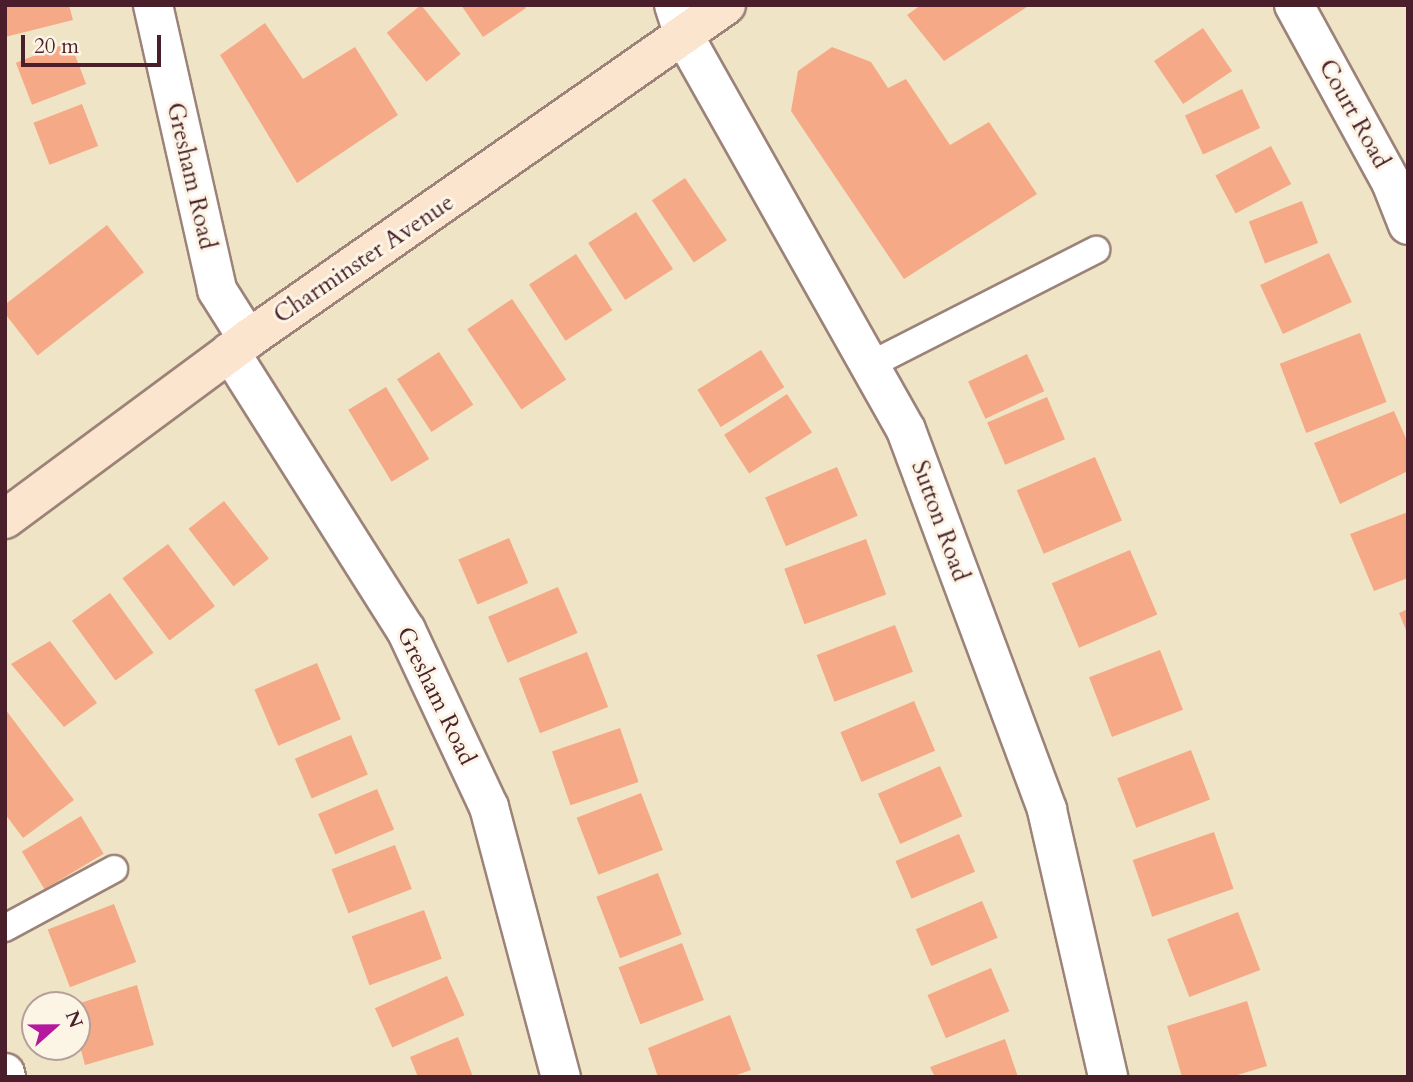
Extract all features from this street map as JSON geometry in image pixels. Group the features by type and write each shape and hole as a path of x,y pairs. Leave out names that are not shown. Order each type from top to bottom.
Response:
{"street":[{"name":"Gresham Road","path":"153,5 217,290 239,345 406,630 489,807 561,1077"},
{"name":"Charminster Avenue","path":"5,519 679,21 726,5"},
{"name":"Court Road","path":"1294,5 1400,176 1408,225"},
{"name":"Sutton Road","path":"679,21 906,430 1047,810 1108,1077"}],"lane":[{"path":"870,365 1096,250"},
{"path":"5,929 114,869"}],"building":[{"path":"5,5 69,5 73,20 5,37"},
{"path":"421,5 461,54 426,82 387,33"},
{"path":"461,5 524,5 526,8 483,37"},
{"path":"921,5 1030,5 944,61 907,15"},
{"path":"265,23 303,79 355,47 398,115 297,183 220,55"},
{"path":"1203,28 1232,71 1183,104 1154,61"},
{"path":"70,42 86,84 32,105 16,63"},
{"path":"832,47 871,62 888,88 906,79 950,145 989,122 1037,194 904,279 791,111 798,71"},
{"path":"1242,89 1260,128 1203,155 1185,116"},
{"path":"82,104 98,146 50,165 33,123"},
{"path":"1271,146 1291,184 1236,214 1215,176"},
{"path":"685,178 727,240 694,263 652,200"},
{"path":"1302,201 1318,243 1265,263 1249,221"},
{"path":"636,212 673,269 625,300 588,243"},
{"path":"107,225 144,272 38,355 5,314 5,305"},
{"path":"1329,253 1352,302 1283,334 1260,285"},
{"path":"576,254 612,310 566,341 529,284"},
{"path":"512,299 566,379 521,410 467,329"},
{"path":"1360,333 1387,402 1306,433 1280,364"},
{"path":"761,350 784,387 721,427 697,390"},
{"path":"439,352 473,405 431,432 397,379"},
{"path":"1027,354 1044,391 985,419 968,381"},
{"path":"386,387 429,459 392,482 348,410"},
{"path":"787,394 812,433 749,473 724,435"},
{"path":"1047,397 1065,439 1005,465 987,422"},
{"path":"1394,411 1408,443 1408,471 1340,504 1314,443"},
{"path":"1095,457 1122,521 1044,554 1017,490"},
{"path":"837,467 858,516 786,546 765,497"},
{"path":"224,501 269,559 233,586 189,529"},
{"path":"1408,512 1408,578 1374,591 1350,534"},
{"path":"509,538 528,583 478,605 458,559"},
{"path":"866,539 886,594 804,624 784,569"},
{"path":"168,544 215,606 169,641 122,578"},
{"path":"1130,550 1157,614 1079,648 1052,583"},
{"path":"558,587 578,633 508,663 488,617"},
{"path":"110,593 153,653 115,680 72,621"},
{"path":"1408,609 1408,635 1399,613"},
{"path":"895,625 913,672 834,702 817,655"},
{"path":"50,641 97,703 64,727 11,664"},
{"path":"1160,650 1183,710 1112,737 1089,677"},
{"path":"587,652 608,707 540,733 519,678"},
{"path":"317,663 341,719 278,746 254,690"},
{"path":"914,701 935,751 861,782 840,732"},
{"path":"5,709 74,800 23,838 5,814"},
{"path":"620,728 639,782 570,805 552,751"},
{"path":"351,735 368,775 312,798 295,759"},
{"path":"1191,750 1210,799 1136,828 1117,778"},
{"path":"940,766 962,816 900,844 878,794"},
{"path":"377,789 394,830 335,855 318,814"},
{"path":"641,793 663,850 598,875 577,818"},
{"path":"81,816 104,854 45,889 22,852"},
{"path":"1214,832 1234,889 1152,917 1133,860"},
{"path":"959,834 975,872 912,899 895,861"},
{"path":"395,845 412,889 348,913 332,869"},
{"path":"658,873 682,935 620,958 596,897"},
{"path":"982,901 998,938 931,966 916,929"},
{"path":"114,904 136,962 70,987 48,929"},
{"path":"424,910 442,959 369,985 352,936"},
{"path":"1238,912 1260,970 1189,997 1167,939"},
{"path":"682,943 704,1000 640,1024 619,967"},
{"path":"991,968 1009,1011 946,1038 927,995"},
{"path":"447,976 464,1015 392,1047 375,1008"},
{"path":"137,985 154,1045 85,1065 84,1061 91,1061 91,1000"},
{"path":"1247,1001 1267,1066 1231,1077 1182,1077 1167,1026"},
{"path":"730,1015 751,1070 731,1077 658,1077 648,1048"},
{"path":"458,1037 473,1077 418,1077 410,1057"},
{"path":"1005,1039 1018,1077 935,1077 930,1067"}]}
